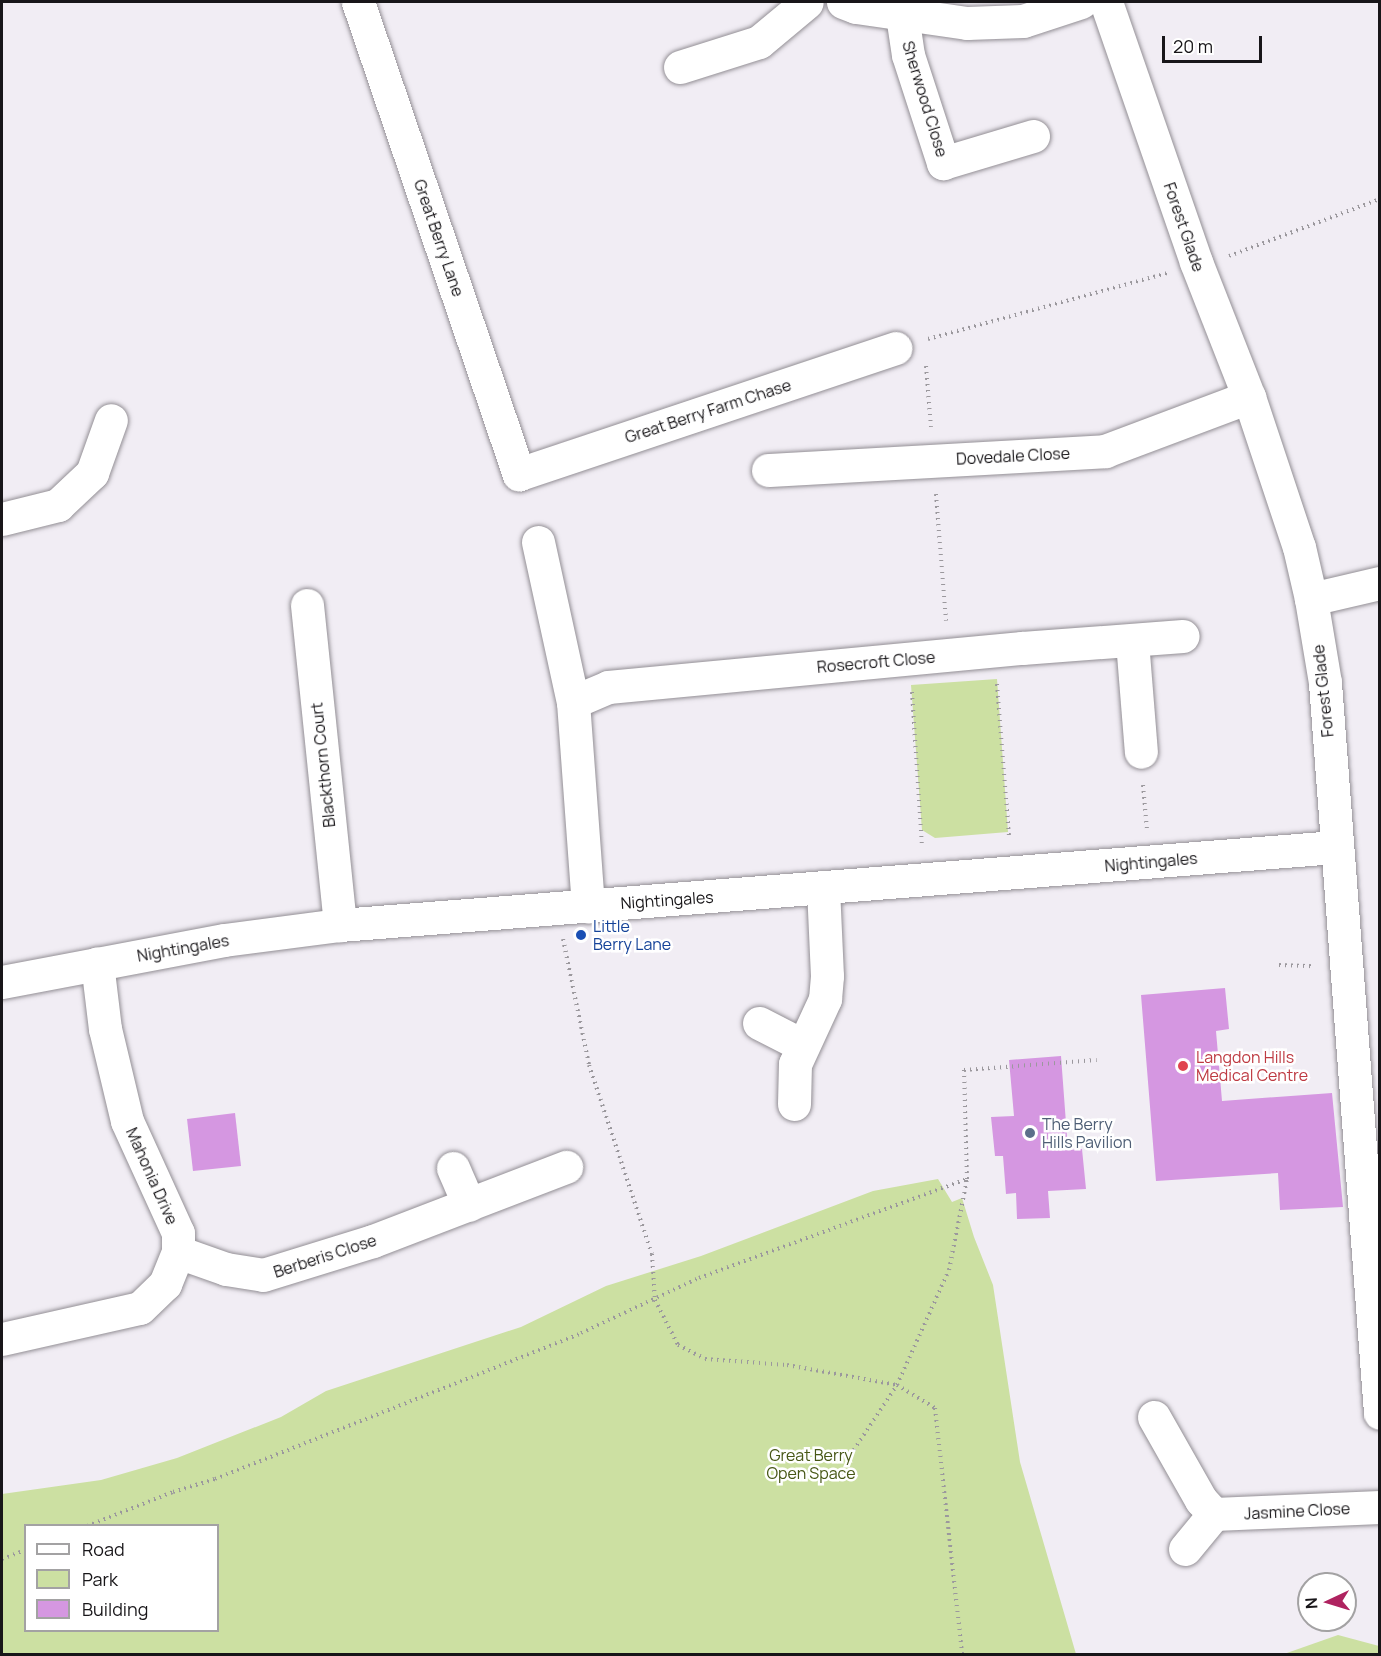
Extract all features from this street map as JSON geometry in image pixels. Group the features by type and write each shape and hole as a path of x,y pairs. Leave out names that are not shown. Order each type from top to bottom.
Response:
{"street":[{"name":"Great Berry Lane","path":"358,2 519,474"},
{"path":"680,67 759,42 807,2"},
{"name":"Sherwood Close","path":"843,2 856,8 967,23 1023,21 1081,2"},
{"name":"Forest Glade","path":"1106,2 1196,262 1249,397 1299,547 1311,599 1325,683 1335,847 1349,998 1380,1413"},
{"name":"Sherwood Close","path":"902,15 908,55 943,164 1033,136"},
{"name":"Great Berry Farm Chase","path":"519,474 896,348"},
{"name":"Dovedale Close","path":"768,470 1105,451 1249,397"},
{"path":"2,519 58,505 92,473 111,420"},
{"path":"538,542 573,702 572,907"},
{"path":"1311,599 1380,584"},
{"name":"Blackthorn Court","path":"307,605 340,925"},
{"name":"Rosecroft Close","path":"573,702 608,687 948,655 1183,636"},
{"path":"1132,641 1141,752"},
{"name":"Nightingales","path":"2,982 224,940 340,925 1335,847"},
{"path":"794,1104 794,1072 802,1045 825,999 827,976 823,888"},
{"name":"Mahonia Drive","path":"97,963 105,1029 127,1121 178,1233 178,1252"},
{"path":"759,1023 802,1045"},
{"name":"Berberis Close","path":"178,1252 226,1269 263,1275 373,1241 566,1167"},
{"path":"453,1168 469,1205"},
{"path":"2,1339 140,1308 165,1284 178,1252"},
{"path":"1154,1417 1201,1500 1215,1514 1185,1549"},
{"name":"Jasmine Close","path":"1215,1514 1380,1507"}],"path":[{"path":"896,348 1143,281 1196,262 1236,255 1380,199"},
{"path":"926,362 948,655"},
{"path":"994,651 1012,873"},
{"path":"907,659 923,856"},
{"path":"1141,752 1150,862"},
{"path":"572,907 589,1065 652,1254 656,1300 678,1345 705,1359 787,1365 897,1385 935,1408 962,1654"},
{"path":"1279,965 1320,966"},
{"path":"847,1460 897,1385 949,1270 967,1179 964,1070 1097,1060"},
{"path":"92,1524 173,1492 215,1479 581,1333 699,1278 967,1179"},
{"path":"2,1559 24,1551"}],"green space":[{"path":"997,679 1008,832 935,838 922,830 911,685"},
{"name":"Great Berry Open Space","path":"938,1179 952,1202 962,1198 993,1285 1020,1462 1076,1654 2,1654 2,1494 101,1480 177,1458 281,1417 326,1391 521,1327 606,1286 701,1256 873,1191"},
{"path":"1338,1635 1379,1646 1379,1654 1284,1654"}],"building":[{"path":"1225,988 1229,1029 1216,1031 1222,1101 1332,1093 1343,1207 1280,1210 1278,1173 1156,1181 1141,995"},
{"name":"The Berry Hills Pavilion","path":"1061,1056 1068,1150 1082,1149 1086,1189 1048,1191 1050,1218 1017,1219 1016,1193 1006,1194 1003,1156 995,1156 991,1117 1014,1116 1009,1060"},
{"path":"235,1113 241,1166 193,1171 187,1119"}],"place":[{"name":"Little Berry Lane","path":"581,935"},
{"name":"Langdon Hills Medical Centre","path":"1183,1066"},
{"name":"The Berry Hills Pavilion","path":"1030,1133"}]}
